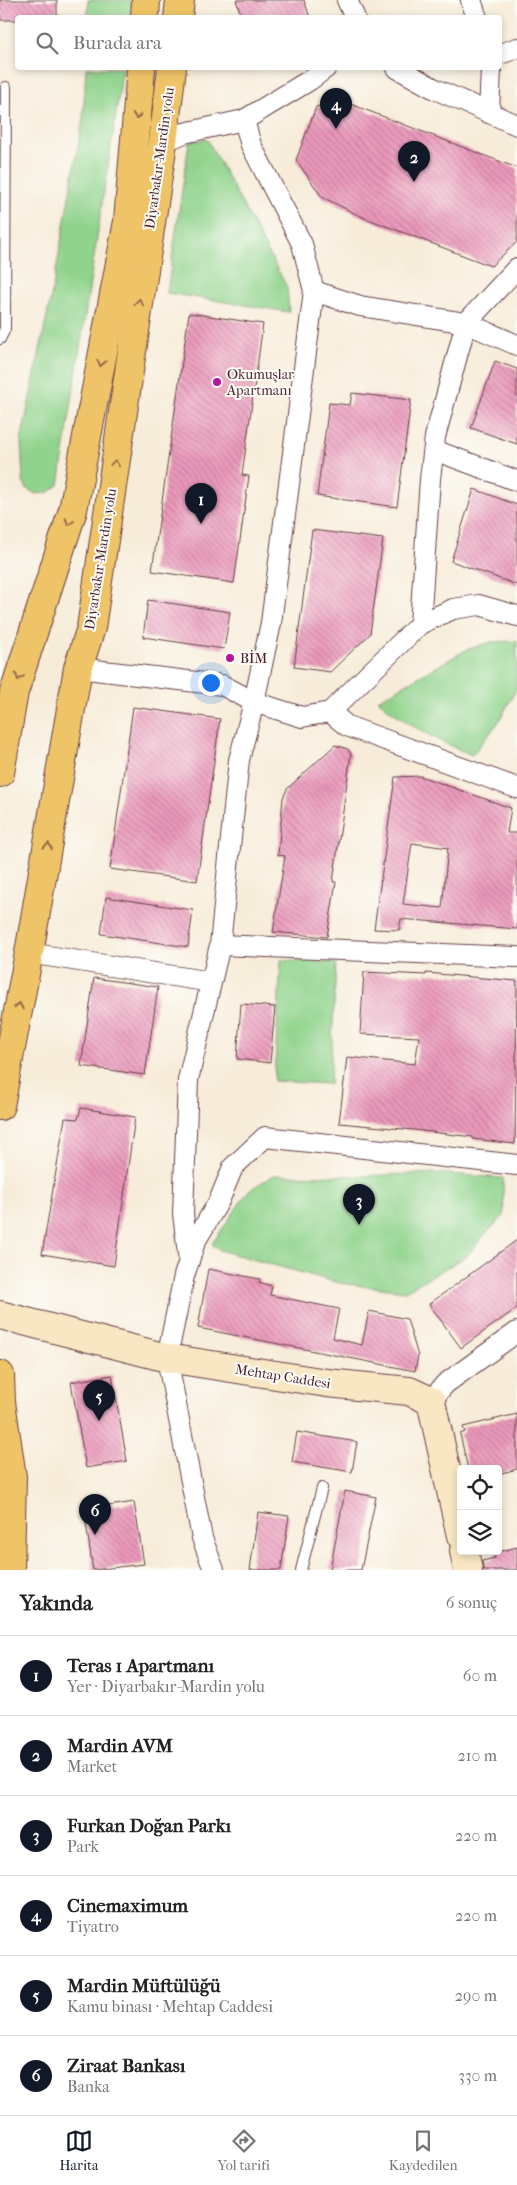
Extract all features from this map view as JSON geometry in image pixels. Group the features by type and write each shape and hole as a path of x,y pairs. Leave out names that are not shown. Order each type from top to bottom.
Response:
{"highway":[{"path":"145,15 146,0"},
{"path":"178,15 180,0"},
{"name":"Diyarbakır-Mardin yolu","path":"0,773 14,692 73,510 128,221 141,70"},
{"name":"Diyarbakır-Mardin yolu","path":"0,1106 29,952 78,668 91,628 172,70"},
{"path":"0,1375 1,1402 12,1477 10,1570"}],"street":[{"path":"347,0 354,15"},
{"path":"471,0 476,15"},
{"path":"502,53 517,48"},
{"path":"162,142 184,133 244,120 323,70"},
{"path":"401,70 435,89 517,125"},
{"path":"489,113 491,70"},
{"path":"189,1261 183,1214 188,1080 220,945 239,760 271,623 314,291 302,244 252,145 244,120"},
{"path":"420,624 430,479 434,450 466,323 517,268"},
{"path":"314,291 360,306 466,323 517,344"},
{"path":"434,450 517,480"},
{"path":"78,668 222,685 254,702 302,717 330,712 420,624 453,609 479,605 517,616"},
{"path":"330,712 347,726 517,788"},
{"path":"220,945 517,957"},
{"path":"29,952 210,982"},
{"path":"214,1570 202,1538 167,1358 184,1276 194,1242 219,1201 233,1167 265,1137 517,1165"},
{"name":"Mehtap Caddesi","path":"0,1315 167,1358 327,1383 409,1391 432,1401"},
{"path":"457,1517 432,1401 445,1384 517,1332"},
{"path":"465,1555 468,1570"}],"lane":[{"path":"0,340 5,329 6,87"},
{"path":"301,1570 322,1488"}],"green space":[{"path":"88,0 132,0 130,15 88,15"},
{"path":"86,70 123,70 59,485 49,492 36,494 27,489 23,482 21,441 54,282 83,118"},
{"path":"207,139 287,287 289,312 167,293 189,142"},
{"path":"517,641 517,688 498,723 472,755 423,732 378,700 466,650 491,642"},
{"path":"281,960 336,963 330,1084 274,1081"},
{"path":"434,1173 503,1178 504,1216 484,1235 467,1256 405,1291 339,1283 219,1250 212,1244 249,1190 274,1175 359,1176"}],"building":[{"path":"0,0 57,0 57,15 15,15 15,20 0,20"},
{"path":"236,0 304,0 309,15 241,15"},
{"path":"340,100 517,168 517,242 491,266 360,216 322,197 296,160 316,107"},
{"path":"189,313 263,324 242,475 249,476 234,583 152,571"},
{"path":"495,361 517,369 517,444 471,428"},
{"path":"352,393 411,400 397,507 317,496 329,403 350,405"},
{"path":"474,489 517,505 517,585 451,561"},
{"path":"312,530 383,539 370,634 330,672 294,667"},
{"path":"148,600 230,612 224,649 143,637"},
{"path":"133,707 220,719 197,881 110,869"},
{"path":"335,745 348,749 351,754 333,882 336,882 327,937 273,932 285,856 278,855 283,798 287,789"},
{"path":"420,776 511,808 507,833 517,833 517,929 401,919 399,930 374,929 395,777","holes":["412,843 448,848 442,908 403,904"]},
{"path":"106,897 193,910 188,947 101,934"},
{"path":"364,972 426,975 426,973 517,981 515,1144 473,1139 473,1137 339,1123 347,1057 415,1064 419,1037 360,1034"},
{"path":"94,978 158,987 145,1075 81,1066"},
{"path":"241,1004 275,1007 270,1063 237,1059"},
{"path":"81,1108 135,1117 114,1266 42,1254 65,1118 78,1119"},
{"path":"517,1240 517,1308 461,1348 429,1304"},
{"path":"208,1269 260,1279 259,1282 272,1286 270,1295 339,1309 333,1338 362,1345 369,1311 407,1319 418,1356 415,1371 198,1328"},
{"path":"112,1375 127,1461 86,1468 71,1382"},
{"path":"517,1414 517,1469 502,1473 502,1465 467,1465 460,1434 465,1432 463,1427"},
{"path":"297,1432 357,1442 352,1472 292,1462"},
{"path":"345,1491 376,1497 361,1570 330,1570"},
{"path":"134,1502 144,1564 93,1570 84,1510"},
{"path":"258,1512 289,1516 281,1570 250,1570"},
{"path":"517,1547 517,1570 483,1570 482,1561 495,1558 494,1555 502,1555 502,1551"}],"place":[{"name":"Cinemaximum","path":"336,129"},
{"name":"Mardin AVM","path":"414,182"},
{"name":"Okumuşlar Apartmanı","path":"217,382"},
{"name":"Teras 1 Apartmanı","path":"201,524"},
{"name":"BİM","path":"230,658"},
{"name":"Furkan Doğan Parkı","path":"359,1225"},
{"name":"Mardin Müftülüğü","path":"99,1421"},
{"name":"Ziraat Bankası","path":"95,1535"}]}
